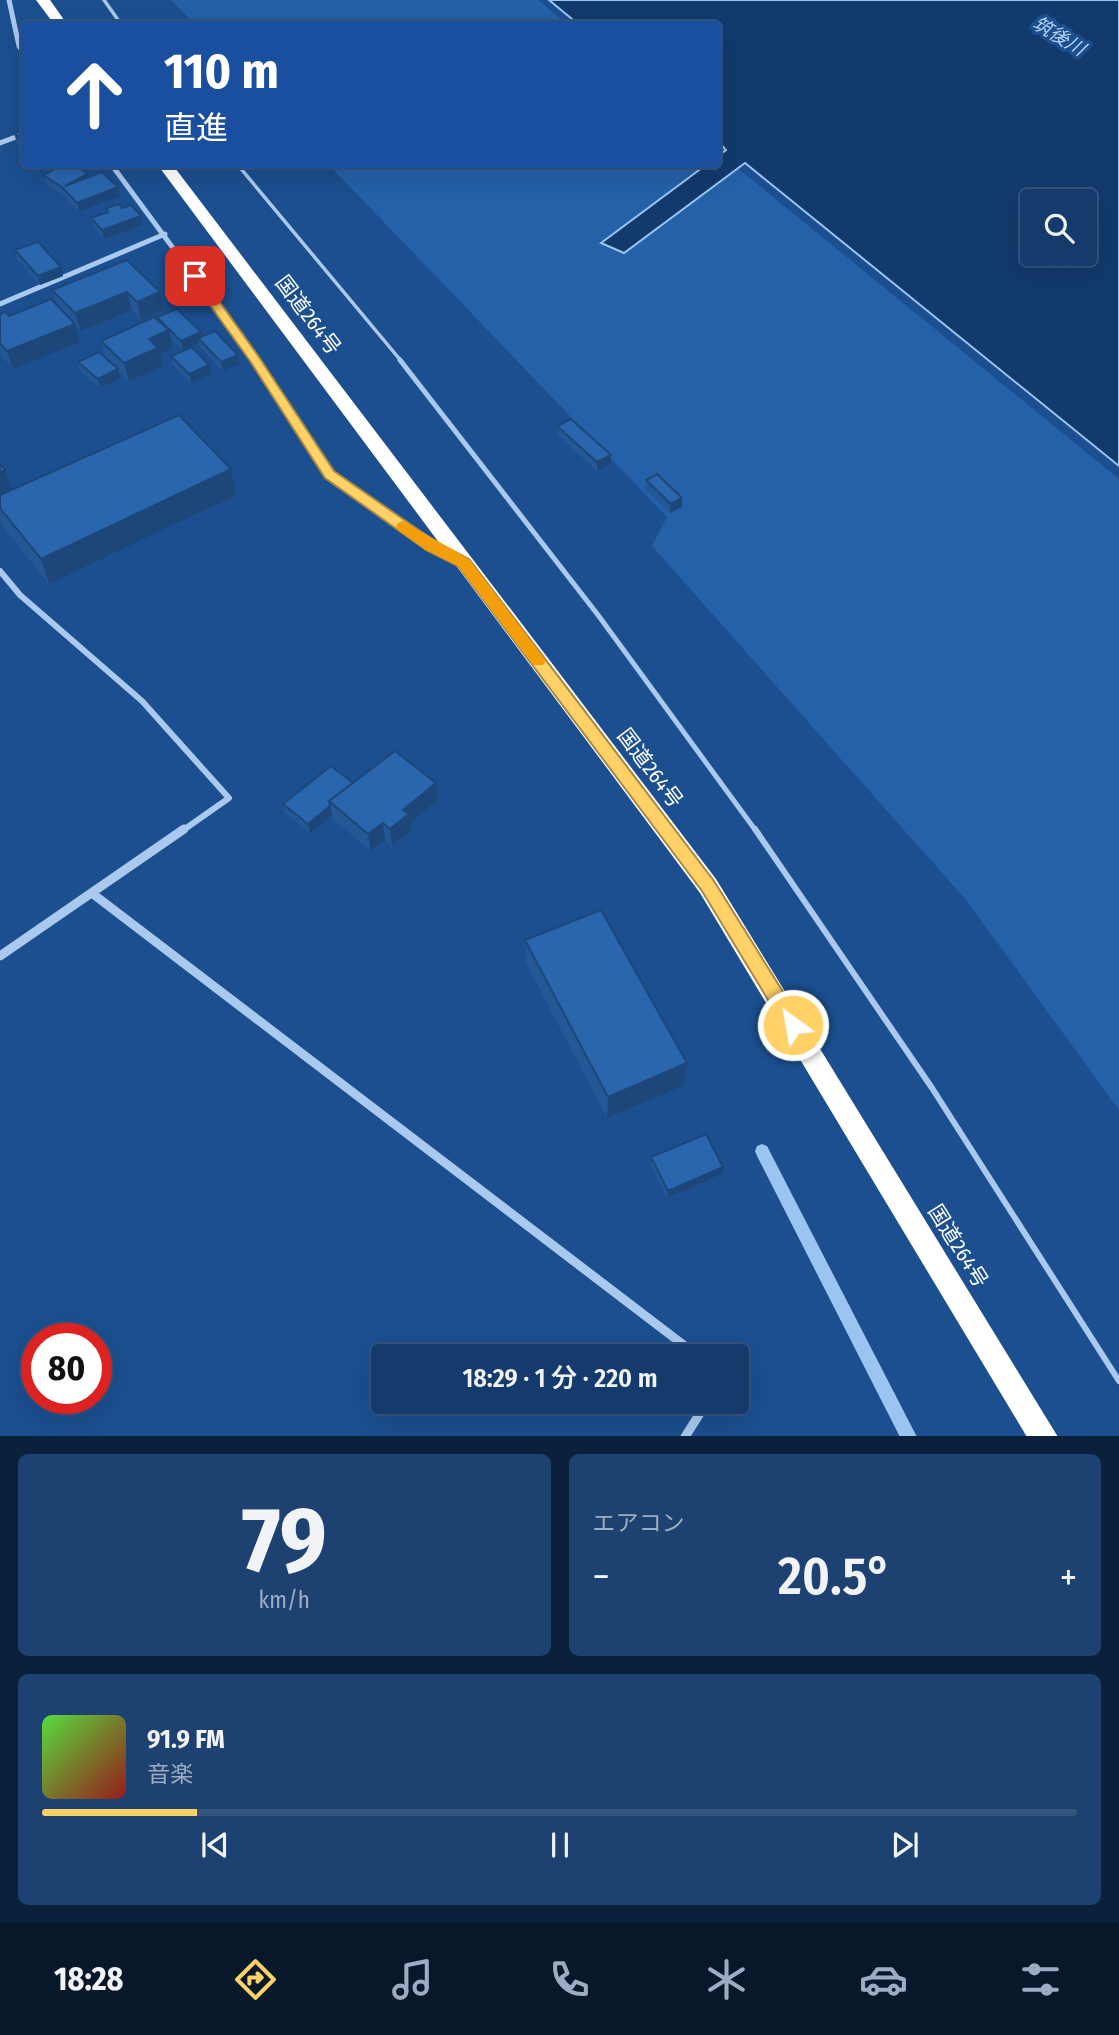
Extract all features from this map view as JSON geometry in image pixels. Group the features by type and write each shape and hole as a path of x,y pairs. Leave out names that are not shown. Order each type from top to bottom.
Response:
{"highway":[{"path":"43,0 59,21"},
{"name":"国道264号","path":"167,168 708,886 1043,1436"}],"street":[{"path":"9,0 21,48"},
{"path":"0,143 21,135"},
{"path":"114,168 255,359 330,474 431,546 464,562"},
{"path":"0,304 165,234"},
{"path":"0,571 20,595 142,701 229,798 0,956"},
{"path":"93,894 682,1344"},
{"path":"686,1436 699,1414"}],"lane":[{"path":"104,0 119,21"},
{"path":"240,168 405,366 430,402 598,615 809,906 1001,1189 1119,1381"}],"shaded area":[{"path":"171,0 538,0 563,21 191,21"},
{"path":"721,154 1119,479 1119,1110 966,900 652,546 667,517 332,168 721,168"}],"water":[{"name":"筑後川","path":"549,0 1119,0 1119,466 745,163 624,253 601,243 702,168 721,168 721,154 726,150 721,144 721,21 574,21"}],"building":[{"path":"21,131 21,141 14,133"},
{"path":"57,168 79,168 88,174 65,186 102,172 118,187 77,203 62,187 43,175"},
{"path":"119,204 122,208 131,205 141,216 102,230 91,218 108,212 107,208"},
{"path":"38,242 61,267 38,276 15,250"},
{"path":"127,260 160,292 137,302 127,292 75,313 52,290"},
{"path":"51,299 75,324 7,351 0,343 0,314 5,312 9,316"},
{"path":"177,309 201,332 181,341 157,317"},
{"path":"154,317 169,330 149,339 158,348 124,363 101,341"},
{"path":"215,331 238,355 221,362 198,338"},
{"path":"192,347 209,365 189,374 171,356"},
{"path":"99,352 118,369 98,379 78,362"},
{"path":"179,415 231,469 41,559 0,508 0,495"},
{"path":"571,419 611,455 597,462 557,426"},
{"path":"657,474 682,498 671,504 646,480"},
{"path":"395,751 436,783 403,810 409,814 390,829 383,823 368,834 329,801"},
{"path":"331,766 353,783 329,801 330,806 308,824 283,804"},
{"path":"601,910 687,1063 608,1097 525,940"},
{"path":"706,1134 723,1167 668,1191 651,1157"}],"waterway":[{"path":"762,1151 908,1436"}],"slow traffic":[{"path":"403,526 431,546 464,562 538,661"}],"route":[{"path":"195,276 255,359 330,474 431,546 464,562 708,886 793,1025"}]}
